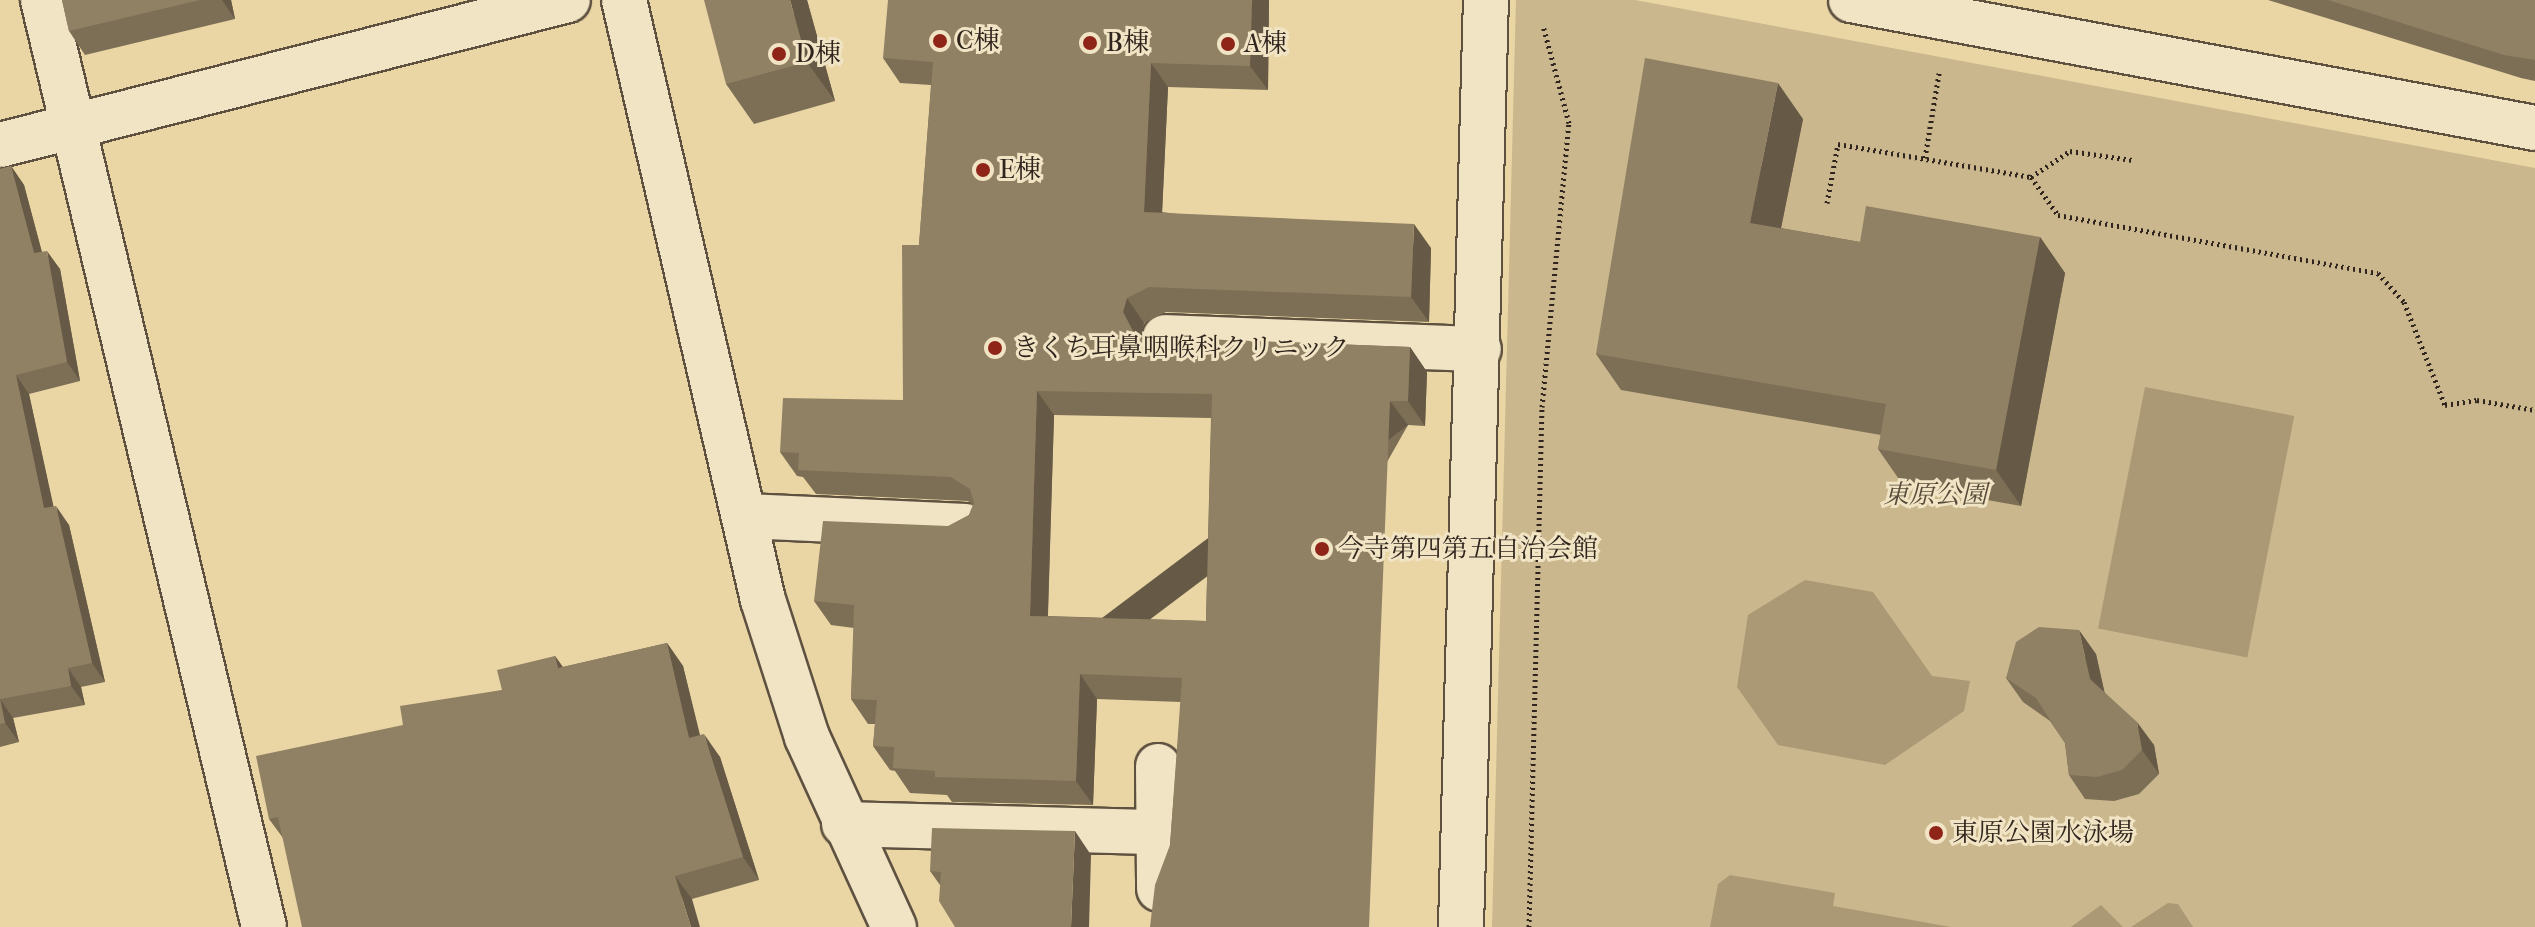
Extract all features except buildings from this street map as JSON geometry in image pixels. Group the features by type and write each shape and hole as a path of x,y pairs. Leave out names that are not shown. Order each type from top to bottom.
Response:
{"street":[{"path":"43,0 264,927"},
{"path":"0,145 568,0"},
{"path":"624,0 746,516 807,737 844,824 894,927"},
{"path":"1461,927 1479,349 1486,0"},
{"path":"1851,0 2535,128"},
{"path":"1165,337 1479,349"},
{"path":"746,516 966,526"},
{"path":"1158,766 1159,889"},
{"path":"844,824 1158,832"}],"path":[{"path":"1529,927 1542,407 1569,123 1540,19"},
{"path":"1925,158 1950,19"},
{"path":"1827,203 1838,144 2031,177 2070,151 2132,160"},
{"path":"2031,177 2058,215 2378,273 2404,302 2445,405 2477,400 2535,410"}],"green space":[{"name":"東原公園","path":"1516,0 1635,0 2535,168 2535,927 1492,927"}],"shaded area":[{"path":"2145,387 2294,416 2247,657 2098,628"},
{"path":"1805,580 1873,592 1932,676 1970,681 1964,711 1885,765 1778,745 1737,687 1748,615"},
{"path":"1730,875 1835,893 1833,906 1951,927 1710,927 1718,884"},
{"path":"2168,903 2178,904 2193,927 2131,927"},
{"path":"2101,905 2123,927 2071,927"}],"place":[{"name":"C棟","path":"940,41"},
{"name":"B棟","path":"1090,43"},
{"name":"A棟","path":"1228,44"},
{"name":"D棟","path":"779,54"},
{"name":"E棟","path":"983,170"},
{"name":"きくち耳鼻咽喉科クリニック","path":"995,348"},
{"name":"今寺第四第五自治会館","path":"1322,549"},
{"name":"東原公園水泳場","path":"1936,833"}]}
